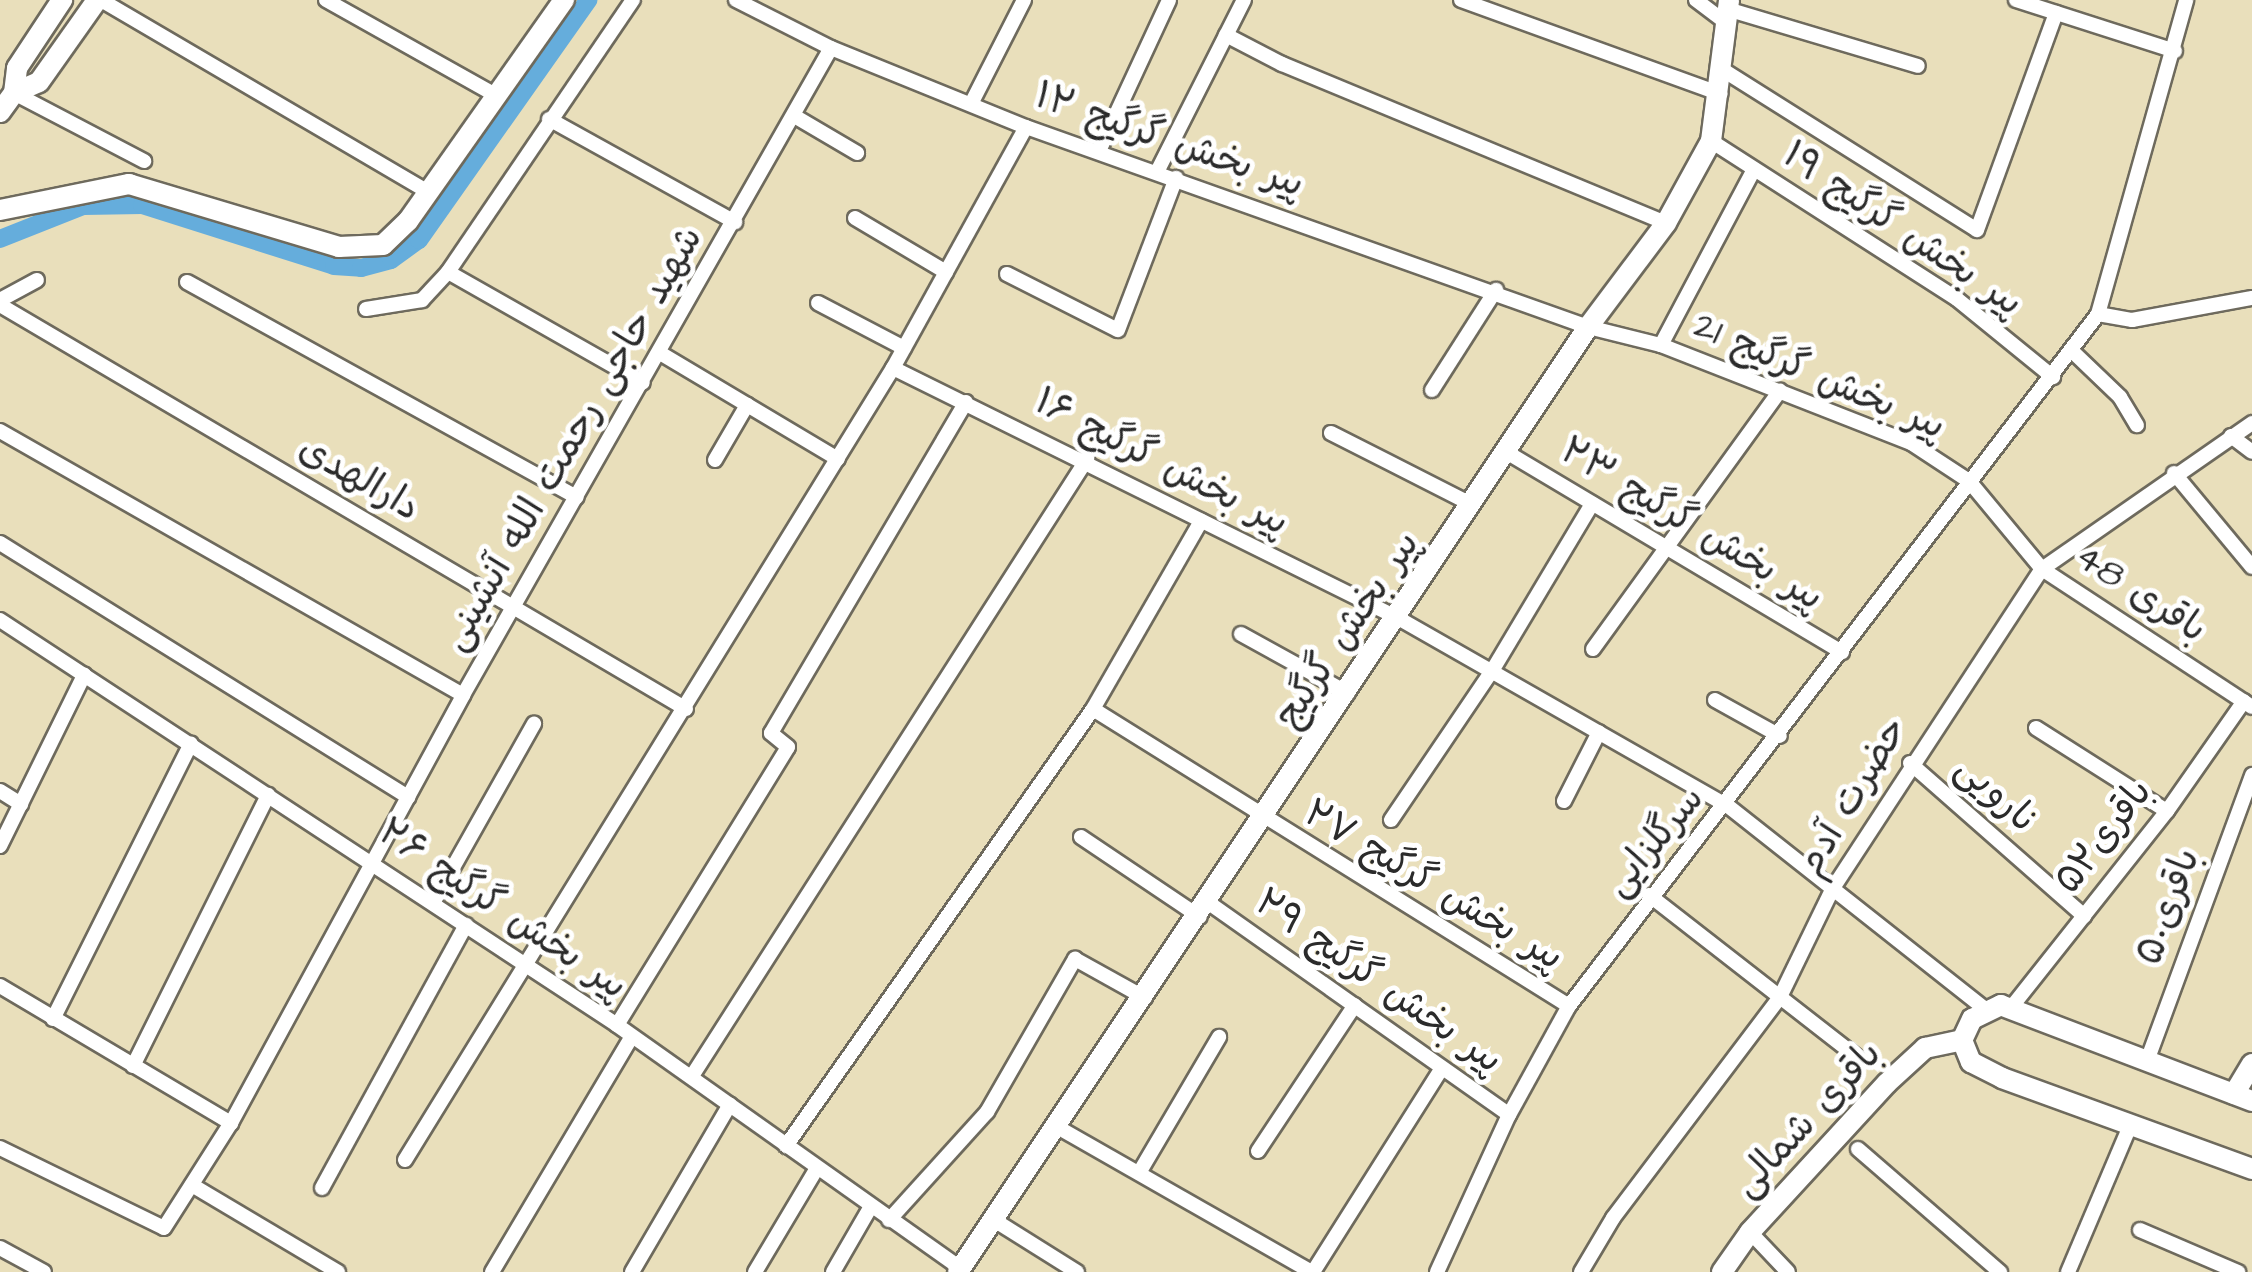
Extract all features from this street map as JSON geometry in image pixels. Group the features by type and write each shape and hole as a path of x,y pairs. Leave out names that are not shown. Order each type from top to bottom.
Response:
{"street":[{"path":"0,112 14,92 17,68 62,0"},
{"path":"14,92 39,82 99,0 428,192"},
{"path":"326,0 498,96"},
{"path":"0,210 129,184 361,250 383,244 428,192 564,0"},
{"path":"366,309 422,300 448,272 633,0"},
{"name":"پیر بخش گرگیج ۱۲","path":"736,0 831,48 1026,126 1496,290 1588,327"},
{"path":"971,104 1024,0"},
{"path":"1098,152 1168,0"},
{"path":"1156,172 1244,0"},
{"path":"1461,0 1721,94"},
{"path":"1696,0 1918,66"},
{"path":"2016,0 2175,51"},
{"path":"2186,0 2175,51 2098,314 2132,320 2252,298"},
{"name":"پیر بخش گرگیج","path":"959,1270 1146,998 1588,327 1666,223 1711,141 1721,94 1728,11"},
{"path":"1723,70 1977,230 2056,13"},
{"path":"1226,35 1282,64 1666,223"},
{"name":"شهید حاجی رحمت الله آنشینی","path":"0,1148 164,1228 231,1123 463,696 796,117 831,48"},
{"path":"14,92 144,161"},
{"path":"796,117 857,154"},
{"path":"549,119 736,222"},
{"path":"405,1160 893,368 1026,126"},
{"name":"پیر بخش گرگیج ۱۹","path":"1711,141 1956,299 2053,377"},
{"path":"1661,345 1754,169"},
{"path":"1006,274 1118,330 1176,178"},
{"path":"855,218 946,272"},
{"path":"448,272 643,383"},
{"path":"0,302 36,280"},
{"path":"187,282 578,496"},
{"path":"1432,390 1496,290"},
{"name":"دارالهدی","path":"0,302 686,709"},
{"path":"818,303 904,348"},
{"name":"سرگلزایی","path":"1437,1272 1508,1115 1569,1006 1650,895 1728,806 2098,314"},
{"name":"پیر بخش گرگیج 21","path":"1588,327 1661,345 1911,443 1969,481 2042,569"},
{"path":"2071,350 2120,397 2137,425"},
{"path":"660,353 838,459"},
{"name":"پیر بخش گرگیج ۱۶","path":"893,368 1088,460 1201,521 1398,618 1728,806 1985,1009"},
{"path":"1593,649 1780,391"},
{"path":"617,1025 788,747 771,733 966,402"},
{"path":"715,460 747,405"},
{"name":"حضرت آدم","path":"1581,1272 1613,1218 1780,997 1833,888 1910,762 2042,569 2174,473 2252,423"},
{"path":"0,431 463,696"},
{"path":"1332,433 1473,505"},
{"path":"2231,436 2252,452"},
{"name":"پیر بخش گرگیج ۲۳","path":"1508,453 1842,652"},
{"path":"692,1076 1088,460"},
{"path":"2174,473 2252,567"},
{"path":"1391,820 1492,671 1592,504"},
{"path":"786,1146 1093,709 1201,521"},
{"path":"0,543 408,796"},
{"name":"باقری 48","path":"2042,569 2248,704"},
{"name":"پیر بخش گرگیج ۲۶","path":"0,620 617,1025 959,1270"},
{"path":"1241,634 1348,693"},
{"path":"0,846 84,676"},
{"path":"1715,700 1780,736"},
{"name":"باقری۵۲","path":"2010,1008 2248,704"},
{"name":"پیر بخش گرگیج ۲۷","path":"1093,709 1263,821 1569,1006"},
{"path":"432,903 534,724"},
{"path":"2036,728 2168,811"},
{"path":"1564,801 1599,732"},
{"path":"53,1020 190,744"},
{"name":"نارویی","path":"1910,762 2084,916"},
{"name":"باقری۵۰","path":"2147,1061 2252,776"},
{"path":"0,791 20,804"},
{"path":"133,1066 268,795"},
{"name":"پیر بخش گرگیج ۲۹","path":"1080,836 1356,1005 1508,1115"},
{"path":"1650,895 1856,1056"},
{"path":"322,1188 466,925"},
{"path":"889,1220 987,1112 1075,959 1146,998"},
{"path":"0,986 231,1123"},
{"path":"1258,1151 1356,1005"},
{"path":"2252,1064 2243,1098 2010,1008 1985,1009 1962,1040 1971,1062 2129,1128 2252,1169"},
{"path":"492,1272 632,1036"},
{"path":"1139,1174 1219,1037"},
{"name":"باقری شمالی","path":"1722,1272 1750,1232 1925,1048 1962,1040"},
{"path":"1059,1128 1312,1272 1442,1068"},
{"path":"632,1272 730,1104"},
{"path":"2068,1272 2129,1128"},
{"path":"1858,1148 2000,1272"},
{"path":"756,1272 816,1168"},
{"path":"192,1185 338,1272"},
{"path":"833,1272 870,1208"},
{"path":"994,1220 1077,1272"},
{"path":"2140,1230 2238,1272"},
{"path":"1750,1232 1788,1272"},
{"path":"0,1248 44,1272"}],"waterway":[{"path":"0,239 83,206 142,205 334,266 361,268 391,260 419,240 588,0"}]}
